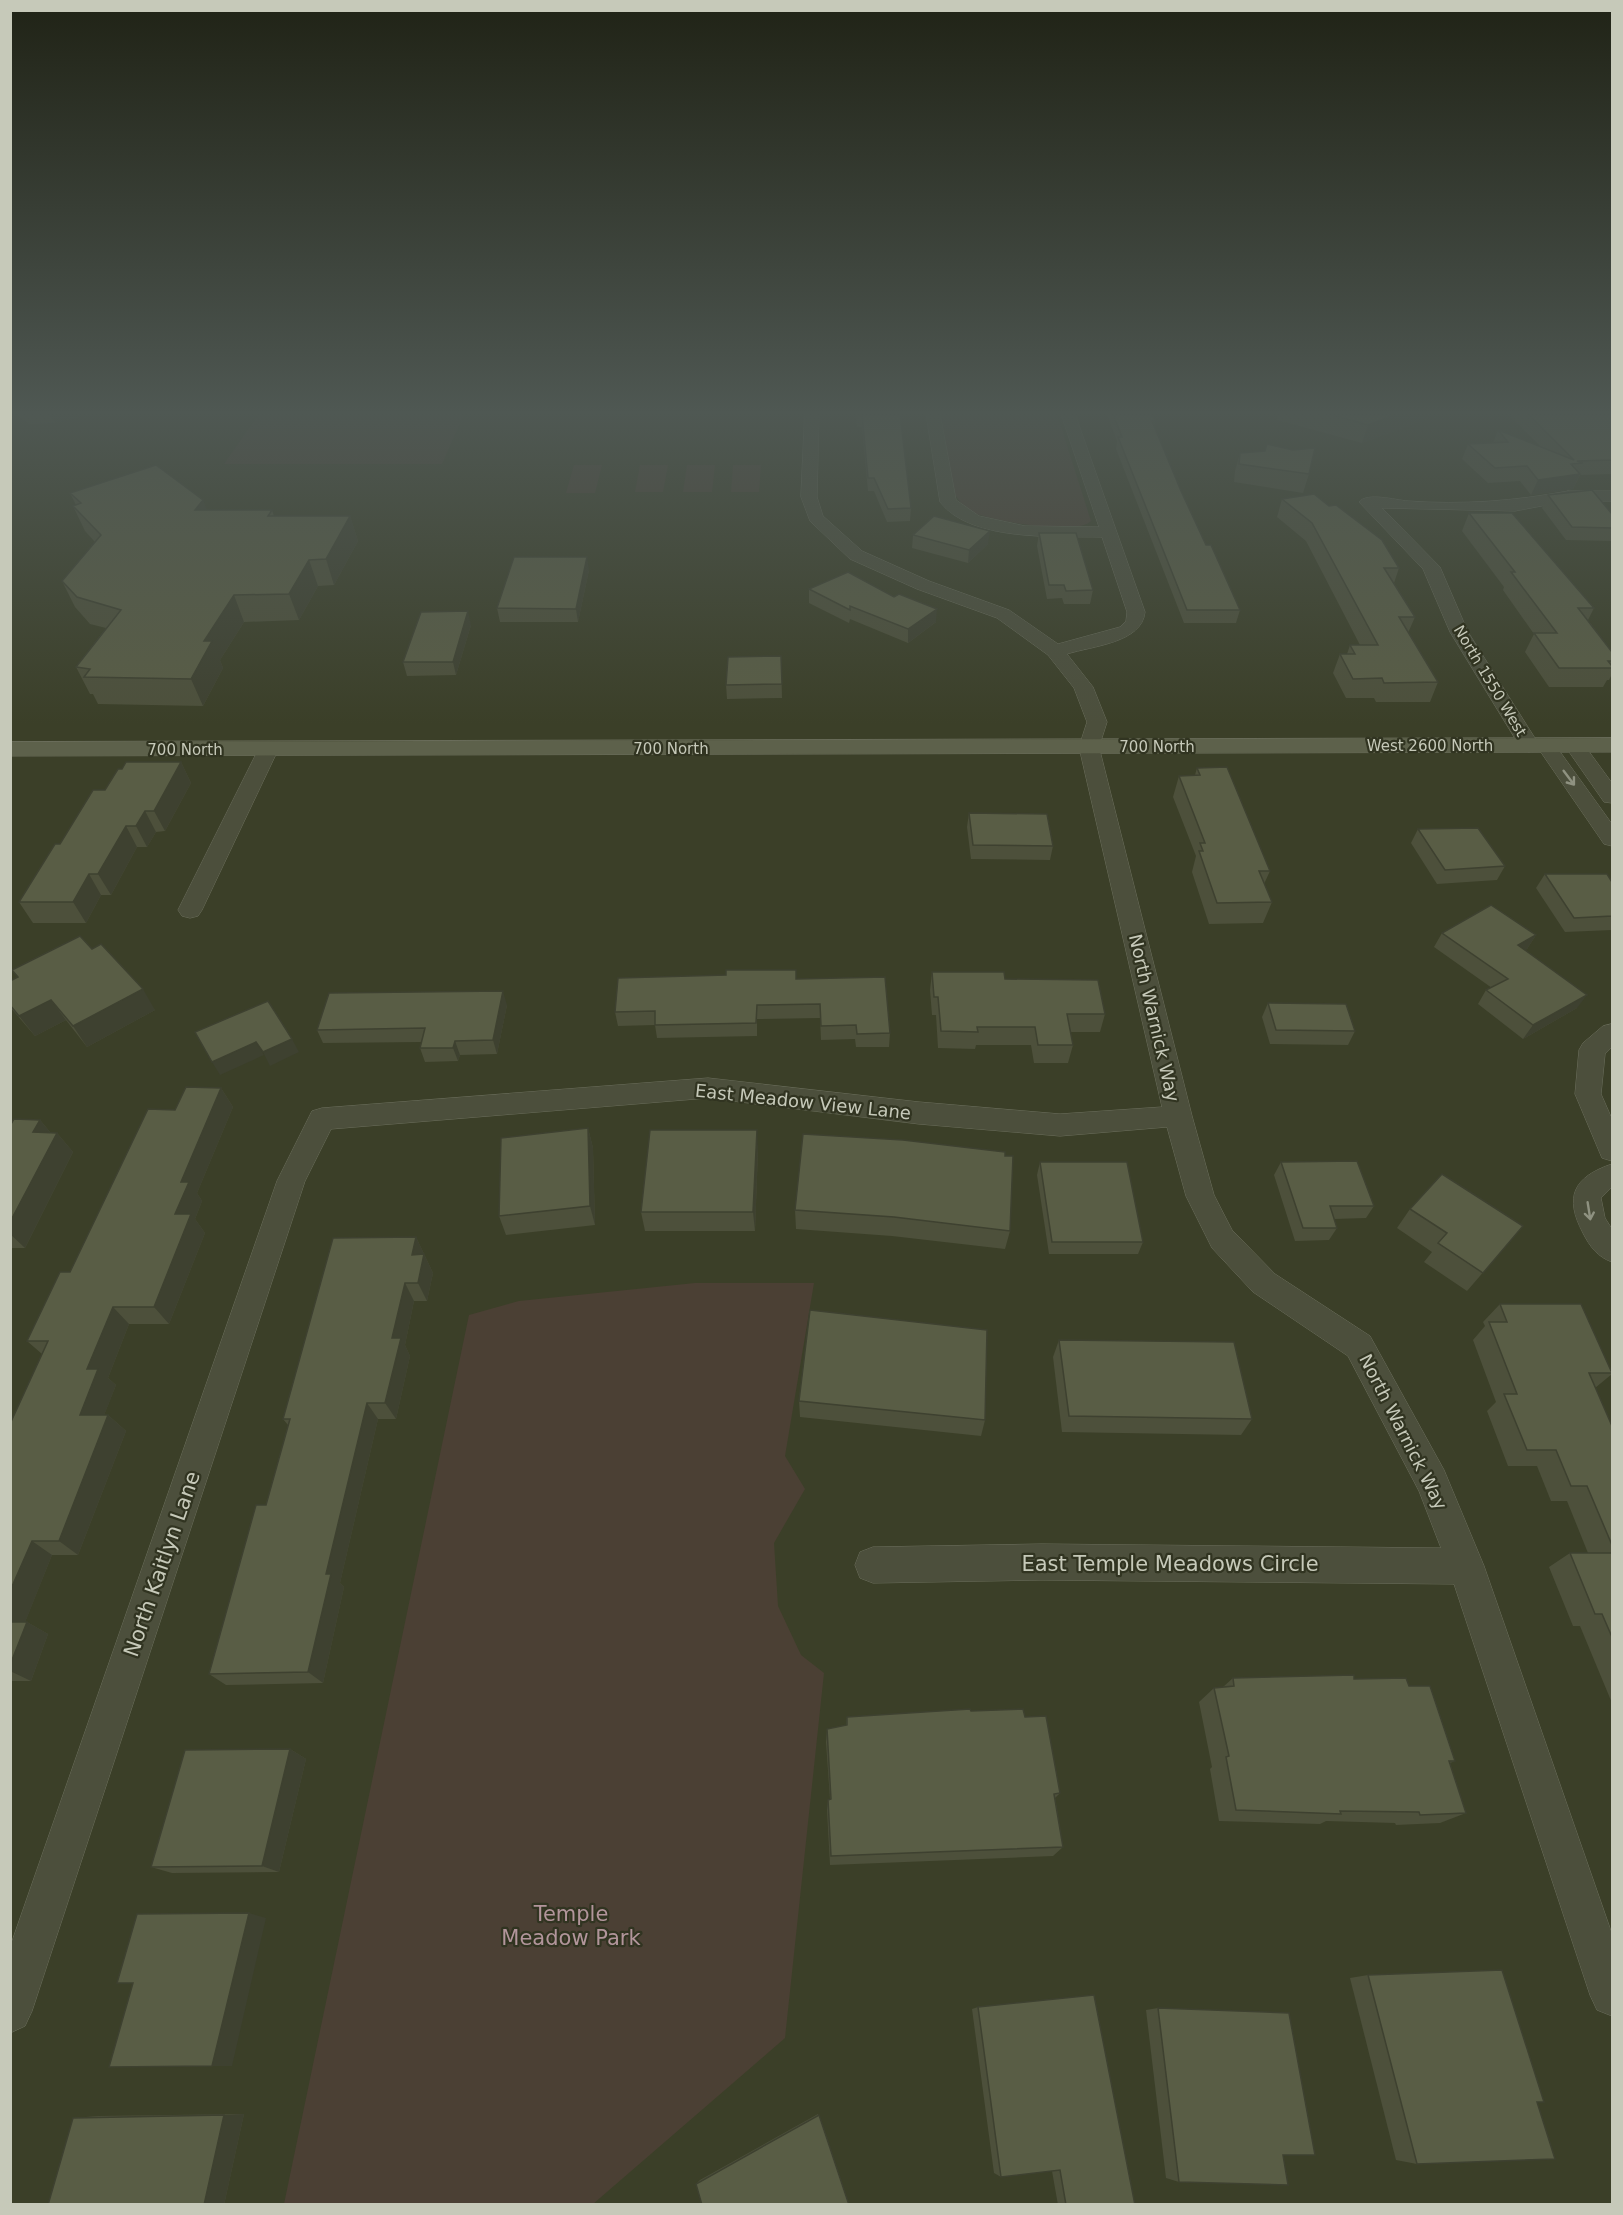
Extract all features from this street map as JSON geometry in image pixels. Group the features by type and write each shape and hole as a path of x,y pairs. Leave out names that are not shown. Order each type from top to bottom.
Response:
{"street":[{"path":"816,517 856,555 923,585 1003,614 1054,651 1083,687 1097,722 1089,747"},
{"path":"970,517 1025,531 1108,532"},
{"path":"1054,651 1126,631 1135,622 1136,612 1103,517"},
{"name":"North 1550 West","path":"1381,517 1431,567 1459,632 1537,746 1612,839"},
{"name":"West 2600 North","path":"1332,746 1612,745"},
{"name":"700 North","path":"10,749 1332,746"},
{"path":"1575,746 1612,797"},
{"name":"North Warnick Way","path":"1089,747 1178,1116 1200,1196 1222,1239 1264,1283 1359,1346 1432,1482 1466,1566 1612,1995"},
{"path":"190,910 268,750"},
{"path":"1612,1033 1592,1050 1588,1094 1612,1150"},
{"name":"East Meadow View Lane","path":"322,1119 708,1088 919,1113 1060,1125 1178,1116"},
{"name":"North Kaitlyn Lane","path":"10,2011 291,1181 322,1119"},
{"path":"1612,1175 1596,1182 1588,1193 1587,1207 1592,1224 1612,1248"},
{"name":"East Temple Meadows Circle","path":"873,1565 1054,1562 1466,1566"}],"green space":[{"path":"989,517 1090,517 1091,521 1083,525 1052,527"},
{"name":"Temple Meadow Park","path":"695,1283 814,1283 785,1456 805,1489 774,1543 778,1606 801,1655 824,1673 785,2038 593,2204 284,2204 469,1315 519,1301"}],"building":[{"path":"84,517 349,517 326,559 309,560 289,594 234,595 204,641 212,641 191,679 84,677 90,669 76,667 121,610 77,597 62,581 101,535"},
{"path":"932,517 990,531 969,550 913,535"},
{"path":"1150,517 1193,517 1206,545 1211,545 1240,610 1187,610"},
{"path":"1305,517 1352,517 1382,540 1399,568 1384,568 1415,617 1399,617 1438,682 1384,683 1382,678 1353,679 1340,654 1355,654 1350,645 1378,645 1312,523"},
{"path":"1472,517 1516,517 1594,608 1578,608 1612,652 1612,661 1608,661 1612,668 1559,668 1534,633 1557,633 1511,572 1515,572"},
{"path":"1565,517 1612,517 1612,528 1572,527"},
{"path":"1039,533 1076,533 1093,590 1066,591 1064,585 1049,585"},
{"path":"514,557 587,557 576,609 497,608"},
{"path":"848,572 894,597 899,594 937,609 908,629 850,606 850,610 809,589"},
{"path":"468,611 453,662 403,662 421,612"},
{"path":"781,656 782,684 726,685 728,657"},
{"path":"126,762 181,762 154,811 145,811 136,826 126,826 98,874 89,874 73,902 19,902 55,844 60,844 93,790 105,790 118,769 122,769"},
{"path":"1227,767 1270,871 1259,871 1272,902 1217,903 1199,851 1203,851 1200,843 1205,843 1179,776 1200,775 1197,768"},
{"path":"969,813 1047,814 1053,846 973,845"},
{"path":"1478,828 1505,866 1445,870 1418,829"},
{"path":"1545,874 1607,874 1612,882 1612,916 1574,918"},
{"path":"1491,905 1536,935 1518,945 1587,995 1533,1025 1486,990 1508,979 1442,933"},
{"path":"80,936 92,949 101,944 143,989 73,1026 51,1000 19,1016 10,1005 10,981 18,977 12,970"},
{"path":"726,970 796,970 796,979 885,977 890,1033 857,1034 856,1025 821,1026 820,1004 757,1005 756,1023 655,1025 655,1011 615,1012 618,978 726,975"},
{"path":"932,972 1004,972 1005,979 1098,980 1105,1014 1067,1014 1073,1045 1038,1045 1035,1027 977,1027 978,1032 941,1031 938,997 934,997"},
{"path":"503,991 493,1040 455,1041 453,1048 420,1048 425,1028 317,1030 329,993"},
{"path":"268,1001 292,1039 263,1052 256,1042 212,1062 195,1032"},
{"path":"1268,1003 1346,1004 1355,1031 1276,1030"},
{"path":"186,1087 221,1088 181,1182 189,1182 175,1214 191,1214 154,1307 113,1307 87,1369 98,1369 80,1415 108,1415 59,1541 32,1541 10,1591 10,1424 48,1341 27,1341 60,1272 70,1272 148,1109 175,1110"},
{"path":"14,1119 40,1120 33,1132 57,1133 10,1222 10,1126"},
{"path":"588,1128 590,1206 499,1216 501,1138"},
{"path":"650,1130 757,1130 753,1212 641,1212"},
{"path":"803,1134 903,1140 1005,1152 1005,1156 1013,1156 1010,1231 894,1217 795,1210"},
{"path":"1357,1161 1374,1206 1330,1206 1337,1228 1303,1228 1281,1162"},
{"path":"1040,1162 1127,1162 1143,1242 1052,1242"},
{"path":"1442,1174 1523,1226 1483,1273 1438,1243 1447,1233 1410,1209"},
{"path":"416,1237 412,1255 424,1254 418,1283 405,1283 392,1338 401,1338 385,1403 367,1403 326,1574 331,1574 308,1672 209,1674 256,1505 266,1505 290,1419 283,1419 333,1238"},
{"path":"1500,1304 1581,1304 1612,1373 1589,1373 1612,1426 1612,1545 1587,1486 1571,1486 1556,1450 1527,1450 1504,1394 1517,1394 1489,1322 1507,1322"},
{"path":"810,1310 987,1330 985,1420 799,1401"},
{"path":"1059,1340 1234,1342 1252,1419 1069,1416"},
{"path":"1570,1553 1612,1553 1612,1637 1602,1614 1595,1614"},
{"path":"10,1622 27,1622 10,1665"},
{"path":"1354,1675 1354,1679 1406,1678 1409,1686 1430,1686 1455,1761 1449,1761 1466,1813 1420,1815 1419,1812 1340,1811 1341,1814 1236,1810 1226,1757 1229,1756 1214,1688 1234,1686 1233,1678"},
{"path":"970,1709 971,1711 1023,1709 1025,1717 1046,1716 1060,1793 1054,1794 1063,1847 831,1856 827,1729 847,1725 847,1717"},
{"path":"290,1749 262,1866 151,1867 185,1750"},
{"path":"249,1913 212,2066 109,2067 133,1983 117,1983 137,1914"},
{"path":"1502,1970 1544,2102 1537,2102 1555,2159 1417,2164 1368,1975"},
{"path":"1094,1995 1135,2205 1066,2205 1060,2170 1001,2177 978,2007"},
{"path":"1158,2008 1289,2013 1315,2155 1283,2155 1288,2185 1179,2182"},
{"path":"224,2115 204,2205 48,2205 73,2118"},
{"path":"819,2115 849,2205 702,2205 696,2184"}]}
